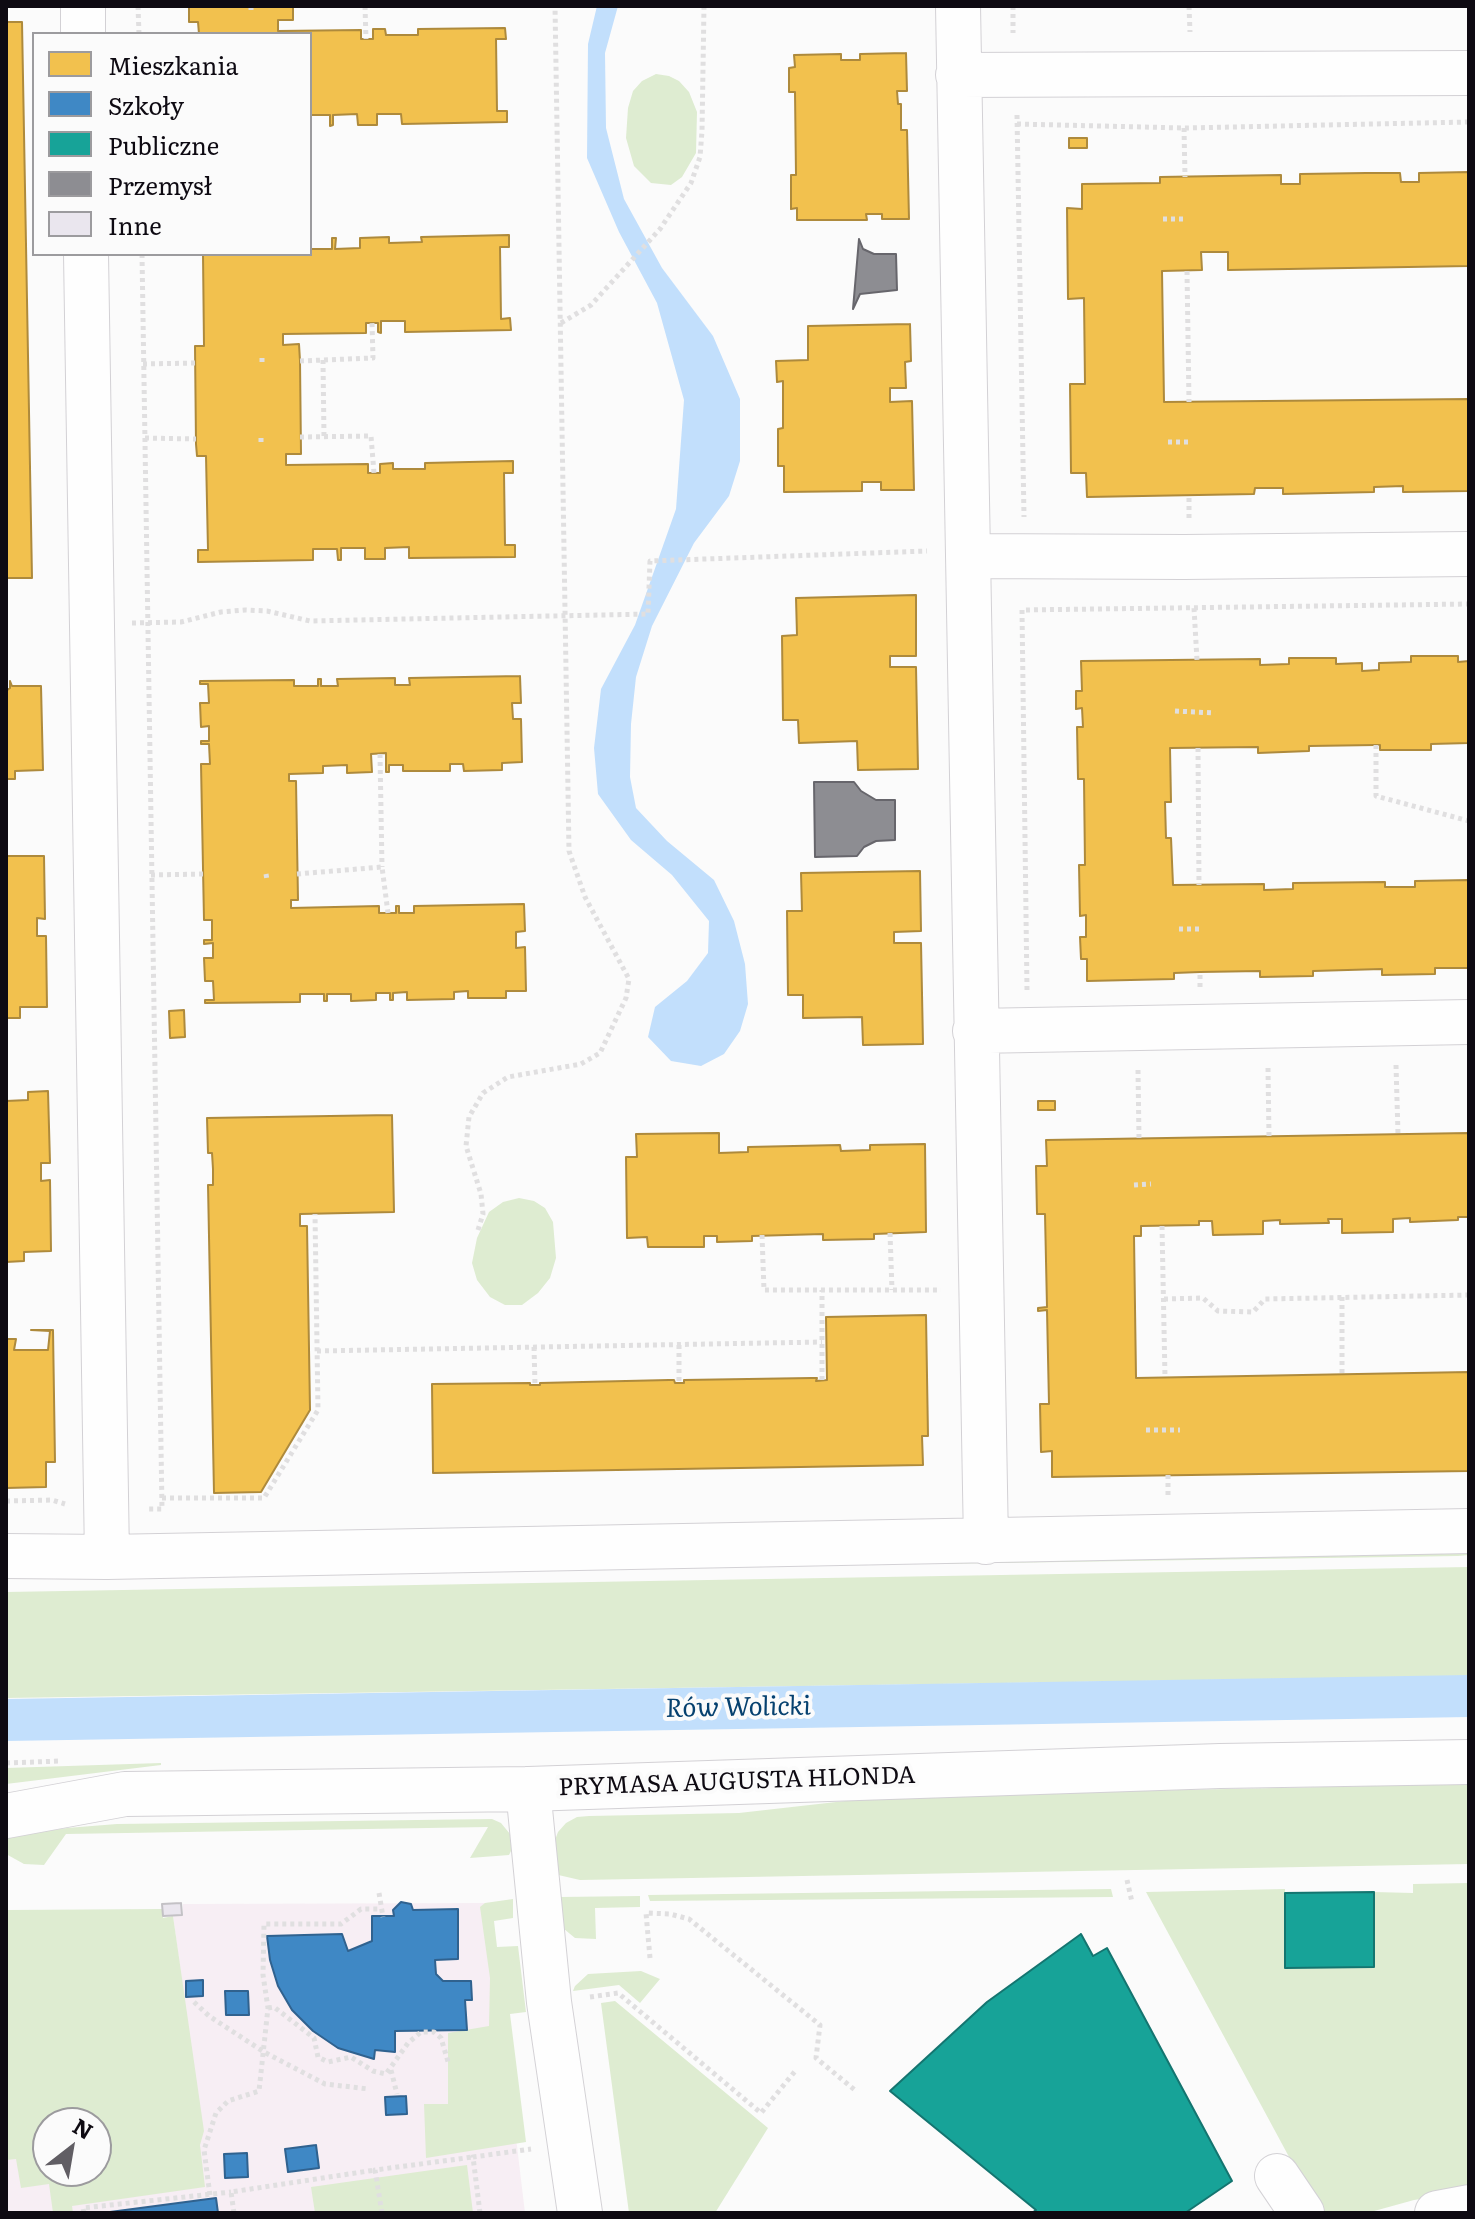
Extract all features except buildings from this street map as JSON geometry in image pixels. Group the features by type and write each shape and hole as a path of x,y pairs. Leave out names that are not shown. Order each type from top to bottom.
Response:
{"street":[{"path":"83,6 83,32"},
{"path":"958,6 986,1542"},
{"path":"958,75 1469,73"},
{"path":"86,256 107,1557"},
{"path":"968,556 1469,554"},
{"path":"975,1031 1469,1022"},
{"path":"6,1556 107,1557 986,1542 1469,1531"},
{"name":"PRYMASA AUGUSTA HLONDA","path":"6,1816 125,1794 528,1789 1204,1766 1469,1762"},
{"path":"528,1789 549,2002 580,2213"},
{"path":"1277,2176 1302,2213"},
{"path":"1437,2213 1469,2207"}],"path":[{"path":"138,6 139,32"},
{"path":"365,6 366,39"},
{"path":"478,1230 483,1214 481,1194 466,1146 469,1117 483,1093 508,1077 581,1064 600,1053 626,998 629,979 585,897 569,851 555,6"},
{"path":"560,323 591,305 660,229 691,183 700,157 704,6"},
{"path":"1189,6 1190,45"},
{"path":"1014,75 1024,531"},
{"path":"1017,124 1184,128 1469,122"},
{"path":"1184,128 1185,177"},
{"path":"1163,219 1186,219"},
{"path":"6,1501 52,1500 82,1508 162,1509 142,256"},
{"path":"1187,271 1189,402"},
{"path":"300,361 373,358 372,323"},
{"path":"262,354 262,362"},
{"path":"323,360 324,437"},
{"path":"143,364 195,363"},
{"path":"300,437 371,436 374,473"},
{"path":"145,438 196,439"},
{"path":"1168,442 1189,442"},
{"path":"1189,495 1189,527"},
{"path":"91,624 181,622 221,612 245,610 267,611 310,621 648,614 650,561 941,551 968,556"},
{"path":"1027,1030 1022,610 1469,604"},
{"path":"1194,608 1197,660"},
{"path":"1175,711 1215,713"},
{"path":"1376,745 1376,796 1469,821"},
{"path":"1198,748 1199,885"},
{"path":"380,754 382,867 388,913"},
{"path":"297,874 382,867"},
{"path":"151,875 203,874"},
{"path":"1179,929 1199,929"},
{"path":"1134,1185 1151,1184"},
{"path":"162,1498 264,1498 318,1410 315,1214"},
{"path":"1162,1226 1165,1378"},
{"path":"890,1233 892,1290"},
{"path":"762,1235 764,1290 954,1290"},
{"path":"822,1290 822,1380"},
{"path":"1164,1299 1203,1298 1218,1311 1253,1312 1265,1299 1469,1295"},
{"path":"1342,1297 1342,1375"},
{"path":"309,1357 317,1353 822,1342"},
{"path":"679,1345 679,1383"},
{"path":"534,1347 535,1385"},
{"path":"1146,1430 1180,1430"},
{"path":"1168,1475 1168,1499"},
{"path":"1127,1880 1132,1902"},
{"path":"379,1893 383,1917"},
{"path":"210,2195 204,2150 216,2113 228,2101 259,2091 268,2008 263,1975 264,1924 341,1924 361,1909 380,1909"},
{"path":"650,1958 646,1913 689,1919 820,2025 816,2058 856,2091"},
{"path":"549,2002 618,1993 761,2113 796,2070"},
{"path":"194,2002 209,2016 264,2052 325,2084 369,2089"},
{"path":"268,2008 274,2007 314,2038 318,2057 328,2062 351,2057 373,2071 386,2074 408,2043 421,2032 434,2032 441,2038 449,2065"},
{"path":"391,2070 397,2094"},
{"path":"84,2213 83,2208 210,2195 570,2143"},
{"path":"473,2157 480,2213"},
{"path":"375,2170 382,2213"},
{"path":"231,2192 234,2213"}],"shaded area":[{"path":"488,1903 525,2213 6,2213 6,2145 32,2161 32,2187 112,2187 112,2165 202,2130 173,1916 183,1915 183,1904"}],"green space":[{"path":"656,74 679,81 689,92 697,112 696,153 682,177 671,185 651,183 634,166 626,138 628,108 633,91 642,81"},
{"path":"519,1198 534,1201 545,1208 553,1222 556,1258 550,1278 538,1293 522,1305 505,1305 490,1297 477,1280 472,1263 477,1238 489,1212 503,1202"},
{"path":"1469,1547 1469,1555 1458,1556 930,1564 927,1558"},
{"path":"1469,1567 1469,1676 6,1698 6,1592"},
{"path":"161,1765 6,1784 6,1768"},
{"path":"1469,1784 1469,1864 580,1880 554,1874 558,1832 577,1817 739,1813 889,1796"},
{"path":"492,1819 501,1823 510,1834 513,1847 509,1855 470,1858 488,1827 66,1834 44,1865 24,1864 6,1854 6,1837 117,1824"},
{"path":"1469,1883 1469,2191 1414,2200 1367,2213 1324,2213 1315,2205 1146,1892 1285,1889 1286,1968 1374,1967 1374,1892 1413,1893 1413,1884"},
{"path":"1111,1889 1113,1897 650,1901 648,1895"},
{"path":"640,1896 640,1907 595,1908 596,1939 575,1938 564,1929 558,1904 560,1897"},
{"path":"513,1899 513,1918 494,1921 497,1947 518,1946 526,2012 510,2014 526,2142 426,2158 424,2104 448,2104 448,2033 489,2026 490,1978 480,1907 485,1903"},
{"path":"162,1909 163,1918 173,1916 204,2131 200,2145 205,2187 72,2206 73,2213 53,2213 49,2187 112,2187 112,2107 32,2107 32,2186 21,2188 16,2159 6,2160 6,1910"},
{"path":"641,1971 660,1979 640,2003 619,1985 573,1991 588,1974"},
{"path":"615,2001 768,2128 715,2213 629,2213 601,2003"},
{"path":"467,2165 473,2213 315,2213 311,2187"}],"water":[{"path":"597,6 618,6 605,53 606,128 624,199 662,268 713,336 740,399 740,461 729,496 694,543 652,626 636,677 631,724 630,777 636,808 667,841 714,880 734,921 745,964 748,1004 740,1031 724,1054 701,1066 671,1061 648,1037 655,1007 687,981 708,953 709,921 672,875 631,840 598,794 594,748 601,689 635,625 676,509 684,400 657,303 619,232 587,158 588,44"}],"waterway":[{"name":"Rów Wolicki","path":"6,1720 1469,1696"}]}
